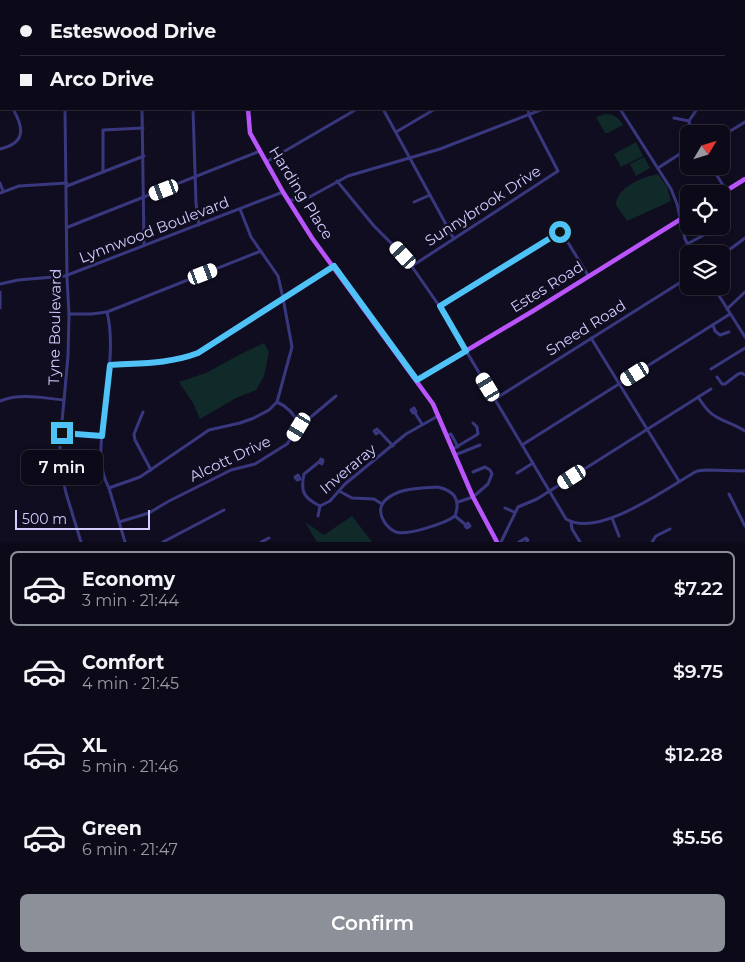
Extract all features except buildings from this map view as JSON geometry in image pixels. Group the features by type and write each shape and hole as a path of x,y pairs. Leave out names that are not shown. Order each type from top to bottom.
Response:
{"main road":[{"name":"Harding Place","path":"248,110 250,133 283,192 312,238 417,380 439,416 455,448 473,497 497,542"},
{"path":"730,188 745,179"},
{"name":"Estes Road","path":"417,380 589,277 680,220"}],"street":[{"path":"0,149 15,143 21,132 21,124 14,110"},
{"name":"Tyne Boulevard","path":"65,110 69,314 61,471 81,542"},
{"path":"142,110 144,245"},
{"path":"193,110 194,178 199,225"},
{"path":"266,162 355,110"},
{"path":"384,110 454,239"},
{"path":"396,132 433,110"},
{"name":"Sunnybrook Drive","path":"412,266 558,171 528,110"},
{"path":"289,200 306,200 337,181 440,149 540,110"},
{"path":"621,110 675,196 680,215"},
{"path":"690,125 689,121 697,110"},
{"path":"674,118 689,121"},
{"path":"730,131 745,122"},
{"path":"103,172 103,130 143,128"},
{"path":"68,227 260,151"},
{"path":"658,168 680,154"},
{"path":"0,183 1,192 19,186 67,185 144,156"},
{"path":"337,181 374,226 412,266 440,306 533,464 551,490 566,519 578,524 612,518 631,511 697,472 706,470 745,471"},
{"name":"Lynnwood Boulevard","path":"0,284 68,275 283,192"},
{"path":"414,202 430,195"},
{"path":"109,488 140,477 203,433 254,418 269,410 277,402 292,347 283,298 278,276 251,237 240,209"},
{"path":"440,306 561,232 589,277"},
{"path":"685,235 687,244 704,235"},
{"path":"730,249 745,238"},
{"path":"69,314 107,312 261,251"},
{"path":"110,365 160,363 196,354 334,266"},
{"name":"Sneed Road","path":"495,398 680,283"},
{"path":"0,292 0,308"},
{"path":"727,309 745,292"},
{"path":"718,295 745,337"},
{"path":"107,312 109,320 110,365 102,436 102,460 106,484 109,488 125,542"},
{"path":"522,445 730,314"},
{"path":"713,325 715,331 720,335 729,332"},
{"path":"591,338 680,481"},
{"path":"710,369 745,348"},
{"path":"717,377 722,384 725,384 740,373 745,375"},
{"path":"501,542 514,512 522,504 537,499 711,389"},
{"path":"0,401 8,397 22,396 64,400"},
{"name":"Alcott Drive","path":"119,522 149,513 231,470 255,464 287,444 300,426 336,396"},
{"path":"698,397 716,417 745,431"},
{"path":"277,402 287,406 300,426"},
{"path":"143,412 134,434 135,440 151,470"},
{"path":"415,413 422,424"},
{"name":"Inveraray","path":"319,462 307,471 301,479 303,492 308,500 320,506 330,501 344,484 406,434 439,416"},
{"path":"455,448 478,434 477,427 473,423"},
{"path":"379,430 393,446"},
{"path":"62,433 102,436"},
{"path":"456,455 480,445"},
{"path":"517,473 533,464"},
{"path":"458,502 473,497 488,484 492,474 485,467 473,472"},
{"path":"438,487 448,489 454,494 458,502 455,516 449,521 407,532 398,532 388,527 382,517 382,504 400,492 438,487"},
{"path":"339,491 352,498 374,499 382,504"},
{"path":"729,494 745,526"},
{"path":"318,516 320,506"},
{"path":"505,508 514,512"},
{"path":"163,542 224,510"},
{"path":"455,516 466,525"},
{"path":"612,518 619,536"},
{"path":"571,522 572,529 580,542"},
{"path":"652,542 656,536 670,529"},
{"path":"261,542 269,538"},
{"path":"518,542 526,538 528,540 526,542"}],"green space":[{"path":"605,114 616,116 623,125 605,133 596,117"},
{"path":"636,142 643,156 621,167 614,154"},
{"path":"644,157 650,168 636,176 630,164"},
{"path":"658,174 667,187 671,201 627,221 616,205 620,193 638,180"},
{"path":"264,343 269,352 264,376 256,390 236,398 200,419 193,403 179,382 206,373"},
{"path":"352,516 372,542 317,542 305,522 324,535"}],"route":[{"path":"62,433 102,436 110,365 160,363 182,359 198,353 334,266 417,380 466,351 440,306 560,232"}]}
